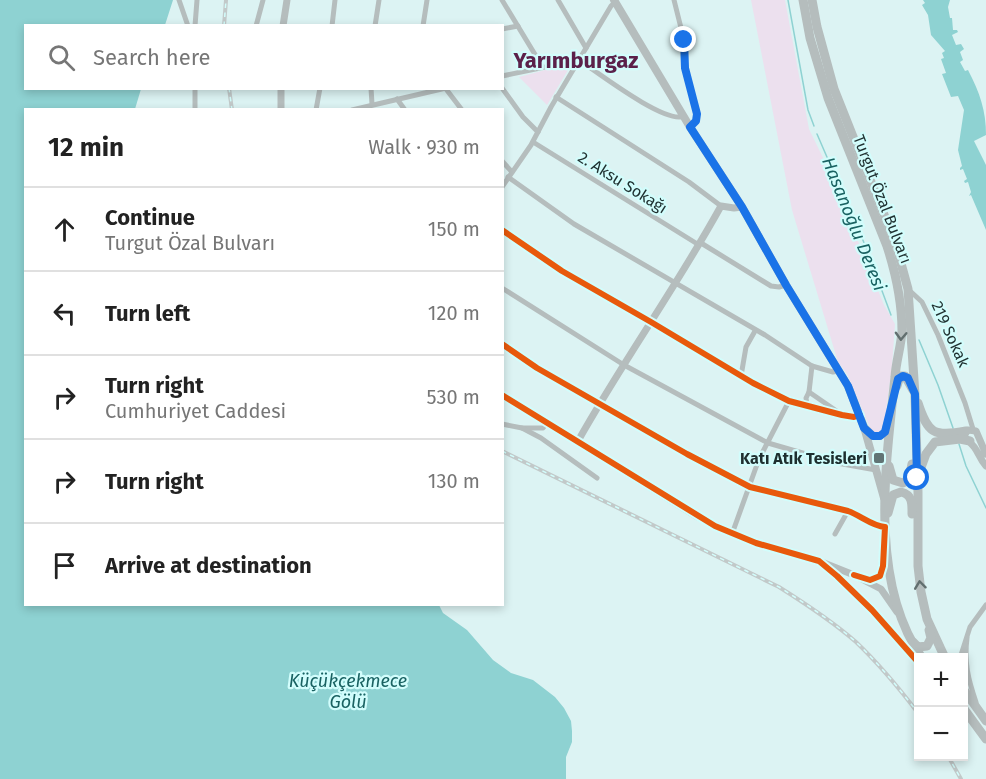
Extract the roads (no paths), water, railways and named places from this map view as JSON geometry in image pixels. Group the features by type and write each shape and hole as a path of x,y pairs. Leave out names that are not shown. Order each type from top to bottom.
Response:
{"main road":[{"name":"Turgut Özal Bulvarı","path":"803,0 810,38 828,98 895,270 902,330 888,434 884,500 885,527 898,608 908,635 919,653"},
{"name":"Turgut Özal Bulvarı","path":"812,0 834,89 896,245 908,289 915,394 917,549 921,592 927,619 944,653"},
{"path":"615,1 690,127 742,207 786,285 848,386 861,416 884,500"},
{"path":"864,428 873,436 880,436 885,432 900,376 908,378 924,421 932,430 944,435 972,436"},
{"path":"888,434 890,477 895,483 903,483 911,475 915,411"},
{"path":"917,478 926,454 935,442 972,436"},
{"path":"885,527 893,495 905,493 912,502 917,549"},
{"path":"908,635 918,647 927,646 931,638 927,619"},
{"path":"968,697 986,721"},
{"path":"968,716 986,739"}],"street":[{"path":"179,0 187,24"},
{"path":"195,24 197,0"},
{"path":"257,24 263,1 270,0"},
{"path":"283,24 287,0"},
{"path":"332,24 335,0"},
{"path":"375,24 379,0"},
{"path":"423,24 427,0"},
{"path":"502,0 542,66"},
{"path":"558,0 586,48"},
{"path":"674,0 684,40 685,68 697,114 696,121 690,127"},
{"path":"504,184 533,142 556,97 615,1"},
{"path":"504,29 518,26"},
{"path":"504,76 579,60 643,103 675,118 684,116"},
{"path":"195,90 195,108"},
{"path":"281,90 281,108"},
{"path":"316,108 320,90"},
{"path":"371,90 372,104"},
{"path":"359,108 397,99 415,92 436,90"},
{"path":"447,90 460,108"},
{"path":"503,90 523,117 538,132"},
{"path":"556,97 689,182 721,206 742,207"},
{"path":"397,99 404,108"},
{"name":"2. Aksu Sokağı","path":"533,142 771,286 786,285"},
{"path":"504,164 510,175 574,224 812,366 833,372 839,371"},
{"path":"578,441 600,402 700,244 721,206"},
{"path":"504,231 562,272 741,376 789,401 842,415 861,416"},
{"path":"504,289 624,364 768,443 837,463 876,470"},
{"name":"219 Sokak","path":"908,289 922,302 952,368 972,436"},
{"path":"741,376 746,347 755,331"},
{"path":"504,345 537,368 600,402 687,454 750,487 848,511 880,527 885,527 883,566 880,576 870,580 819,561 732,534 696,516 504,396"},
{"path":"807,405 806,398 809,392 812,366"},
{"path":"809,392 842,415"},
{"path":"732,534 753,474 789,401"},
{"path":"504,424 522,428 543,428 548,423"},
{"path":"522,428 541,438 597,478"},
{"path":"972,436 986,454"},
{"path":"972,436 986,466"},
{"path":"835,534 848,511"},
{"path":"819,561 872,610 914,657"},
{"path":"854,575 881,589 902,620"},
{"path":"961,653 974,619 986,605"},
{"path":"967,638 966,672 979,712"}],"water":[{"name":"Küçükçekmece Gölü","path":"0,0 173,0 165,24 24,24 24,90 141,90 135,108 24,108 24,606 440,606 443,613 467,630 493,660 511,673 533,680 555,697 564,708 571,721 572,731 572,742 566,757 566,779 0,779"},
{"path":"923,0 950,0 948,7 953,30 958,32 952,35 956,45 961,44 964,49 960,52 963,60 960,62 965,71 968,70 982,102 986,135 974,141 986,165 986,230 971,195 969,196 971,192 968,182 964,181 967,179 963,169 960,170 962,166 958,150 964,110 958,96 951,97 942,74 946,73 941,59 944,58 942,53 945,51 931,35 928,15 922,5 925,3"}],"waterway":[{"name":"Hasanoğlu Deresi","path":"788,0 808,110 814,126"},
{"name":"Hasanoğlu Deresi","path":"817,134 865,245 891,315"},
{"name":"Hasanoğlu Deresi","path":"919,340 953,428"},
{"name":"Hasanoğlu Deresi","path":"959,444 966,466 986,508"}],"railway":[{"path":"224,24 226,0"},
{"path":"229,90 232,108"},
{"path":"504,452 779,587 819,613 856,642 914,708"},
{"path":"951,761 961,779"}],"place":[{"name":"Katı Atık Tesisleri","path":"879,458"}],"district":[{"name":"Yarımburgaz","path":"576,60"}]}
